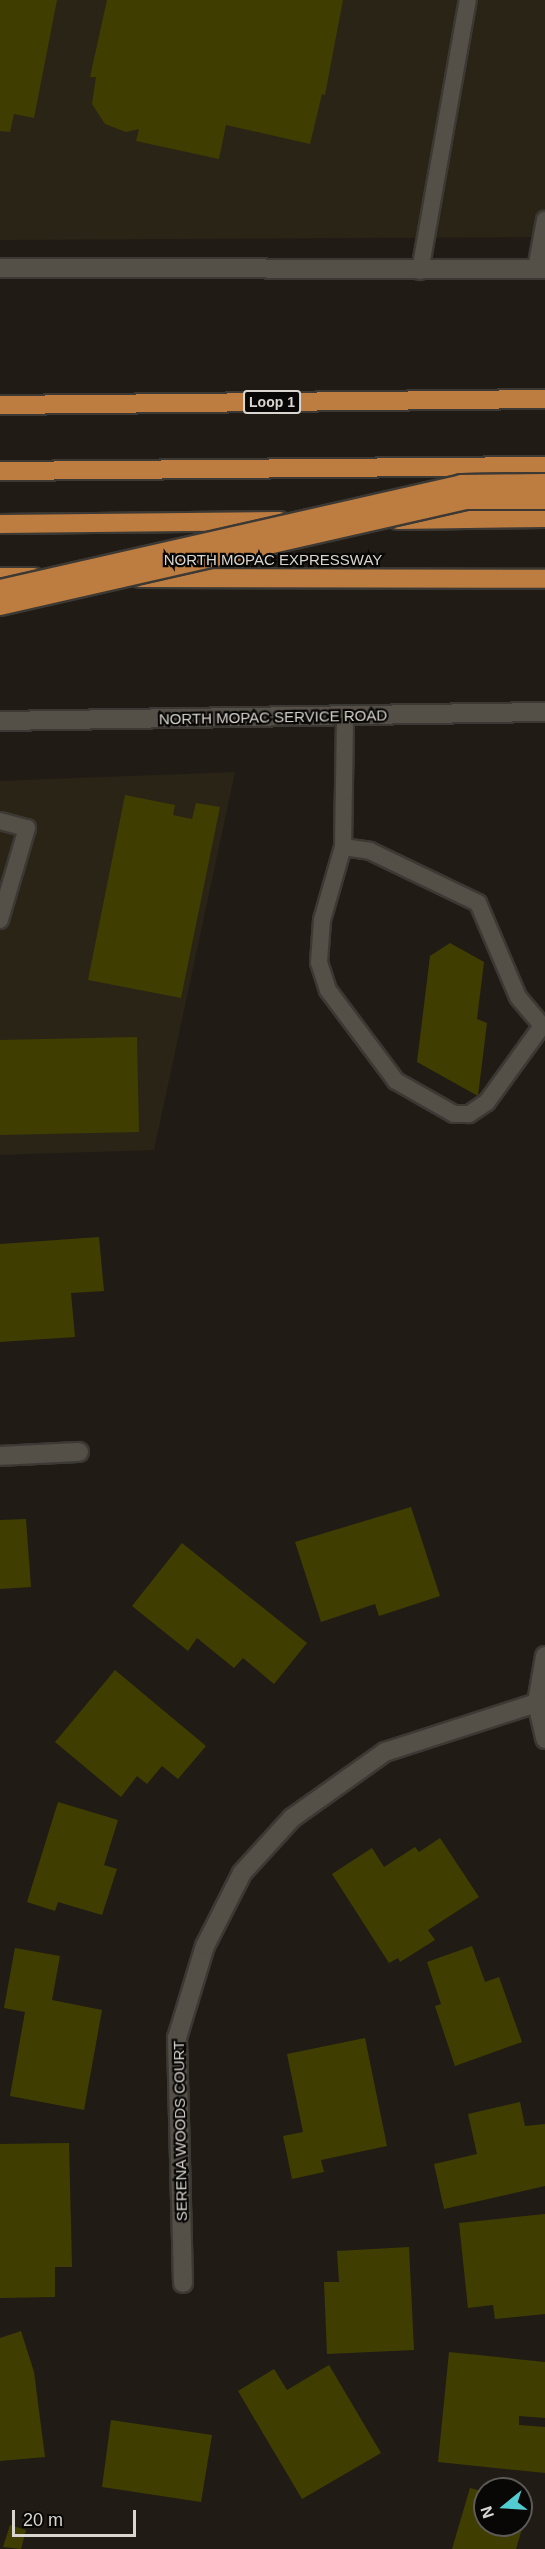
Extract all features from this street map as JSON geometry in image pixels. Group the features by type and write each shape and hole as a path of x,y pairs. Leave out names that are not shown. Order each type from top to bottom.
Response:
{"highway":[{"name":"Loop 1","path":"0,405 545,399"},
{"path":"0,471 545,466"},
{"path":"0,589 461,484 545,483"},
{"path":"0,606 465,500 545,500"},
{"path":"0,524 545,518"},
{"name":"NORTH MOPAC EXPRESSWAY","path":"0,577 545,579"}],"main road":[{"path":"0,268 420,271 541,269"},
{"name":"NORTH MOPAC SERVICE ROAD","path":"0,721 545,712"},
{"path":"0,1456 79,1452"},
{"path":"545,1656 537,1703 545,1738"},
{"name":"SERENA WOODS COURT","path":"183,2283 177,2038 205,1946 242,1873 292,1818 385,1752 537,1703"}],"lane":[{"path":"420,271 468,0"},
{"path":"541,269 545,220"},
{"path":"343,847 370,851 478,903 518,997 544,1026 487,1101 470,1114 454,1114 396,1081 328,990 319,962 322,920 343,847 345,716"},
{"path":"0,821 27,828 0,920"}],"shaded area":[{"path":"0,0 545,0 545,237 0,240"},
{"path":"235,772 154,1150 0,1155 0,781"}],"building":[{"path":"0,0 57,0 34,118 14,114 10,132 0,131"},
{"path":"107,0 343,0 325,95 322,94 310,144 226,125 219,159 136,141 139,129 126,132 105,124 92,104 96,77 90,77"},
{"path":"125,795 175,805 173,815 192,819 196,803 220,807 181,998 88,980"},
{"path":"450,943 484,962 477,1019 487,1023 478,1096 417,1062 430,956"},
{"path":"137,1037 139,1132 0,1135 0,1040"},
{"path":"99,1237 104,1291 71,1293 75,1337 0,1342 0,1244"},
{"path":"411,1507 440,1596 379,1616 375,1604 321,1622 295,1542"},
{"path":"26,1519 31,1587 0,1589 0,1520"},
{"path":"182,1543 307,1643 274,1684 243,1658 234,1668 197,1638 188,1651 132,1606"},
{"path":"115,1670 206,1746 178,1779 162,1766 147,1784 137,1776 121,1797 55,1742"},
{"path":"58,1802 118,1820 104,1865 117,1869 102,1915 58,1902 55,1911 27,1902"},
{"path":"440,1838 479,1897 428,1930 435,1940 400,1962 398,1958 389,1963 332,1874 372,1848 384,1867 415,1847 419,1852"},
{"path":"472,1946 485,1982 499,1977 522,2042 455,2066 435,2006 441,2004 427,1962"},
{"path":"15,1948 60,1956 52,2000 102,2010 84,2110 10,2096 25,2012 4,2008"},
{"path":"365,2038 387,2146 321,2160 324,2172 292,2179 283,2136 303,2132 287,2054"},
{"path":"520,2102 525,2126 545,2124 545,2186 444,2209 434,2164 477,2154 468,2114"},
{"path":"69,2143 72,2267 55,2267 55,2297 0,2298 0,2144"},
{"path":"545,2214 545,2314 495,2319 493,2305 468,2308 459,2223"},
{"path":"409,2247 414,2350 327,2354 324,2282 339,2282 337,2251"},
{"path":"21,2331 34,2372 45,2457 0,2461 0,2338"},
{"path":"449,2352 545,2362 545,2418 519,2416 519,2425 545,2427 545,2473 438,2462"},
{"path":"329,2365 381,2453 302,2499 238,2391 274,2369 287,2390"},
{"path":"111,2420 212,2435 201,2502 102,2487"},
{"path":"470,2488 473,2489 473,2537 520,2537 516,2549 452,2549"},
{"path":"10,2525 26,2530 21,2549 3,2547"}]}
